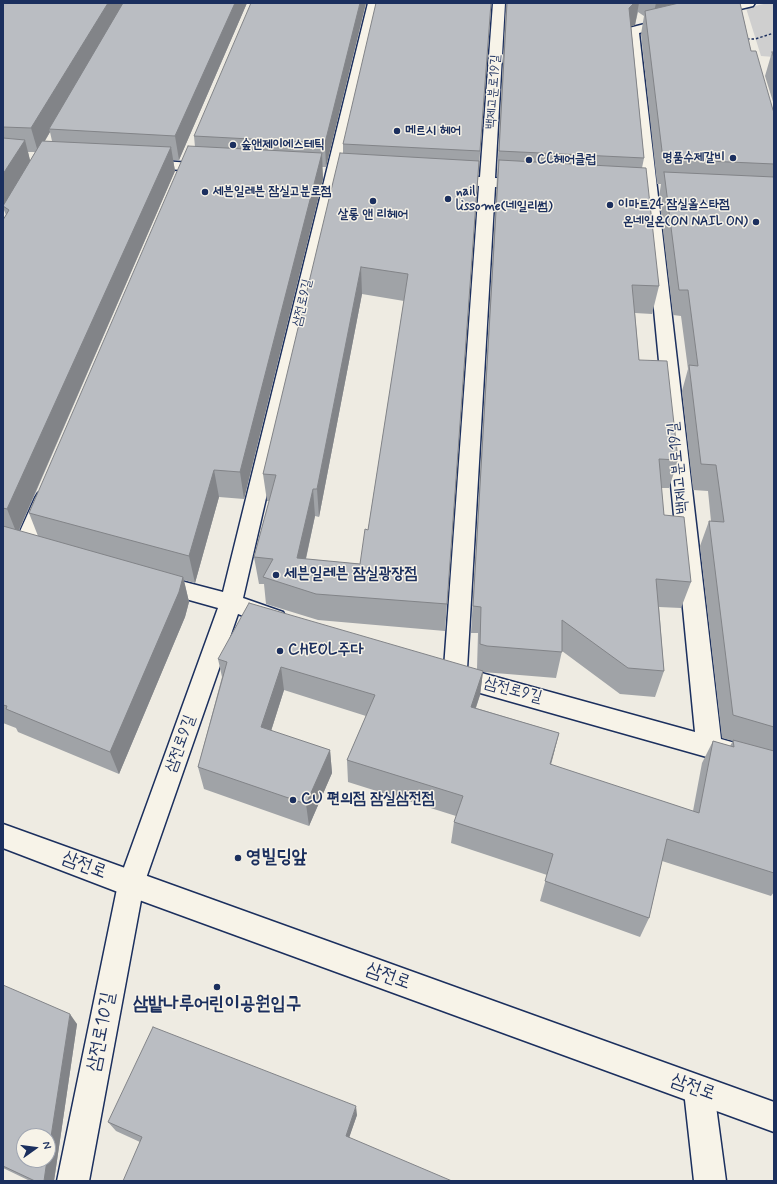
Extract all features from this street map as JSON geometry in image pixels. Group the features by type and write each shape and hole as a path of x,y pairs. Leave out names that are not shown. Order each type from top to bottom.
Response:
{"street":[{"name":"삼전로9길","path":"131,884 231,603 374,3"},
{"name":"백제고분로19길","path":"455,676 499,3"},
{"name":"백제고분로19길","path":"709,746 633,31 642,22 695,16 737,4"},
{"path":"737,4 747,39"},
{"path":"130,164 224,168"},
{"path":"434,179 542,184"},
{"path":"24,547 52,481"},
{"path":"3,540 47,553"},
{"path":"139,578 231,603 298,625"},
{"name":"삼전로9길","path":"432,668 455,676 774,765"},
{"name":"삼전로","path":"3,836 131,884 774,1117"},
{"name":"삼전로10길","path":"73,1181 131,884"},
{"path":"700,1091 710,1181"}],"path":[{"path":"747,39 756,39 774,33"}],"shaded area":[{"path":"774,3 774,57 761,56 746,8"}],"building":[{"path":"3,3 108,3 31,128 3,127"},
{"path":"123,3 235,3 175,136 49,129"},
{"path":"251,3 360,3 325,143 194,136"},
{"path":"376,3 491,3 480,151 343,144"},
{"path":"507,3 635,3 629,8 644,158 499,151"},
{"path":"679,3 740,3 751,51 756,51 774,112 774,164 663,159 645,11"},
{"path":"3,138 25,140 3,174"},
{"path":"42,141 171,147 7,509 3,508 3,220 9,210 3,206"},
{"path":"188,146 322,153 240,472 214,470 189,556 29,513"},
{"path":"340,153 479,161 447,604 316,594 263,577 273,559 254,557 276,475 263,474","holes":["361,267 408,274 368,530 365,529 360,564 297,558 313,489 317,489"]},
{"path":"499,160 646,168 659,286 632,285 639,360 667,361 678,460 659,459 664,515 684,517 691,582 656,579 664,671 628,668 562,620 562,652 487,646 480,644 481,607 473,606"},
{"path":"664,172 774,177 774,727 733,715 709,521 724,522 716,465 701,464 689,365 698,366 688,290 679,290"},
{"path":"3,526 183,577 179,592 110,752 6,709 7,706 3,705"},
{"path":"249,603 483,671 471,707 559,733 550,764 699,813 713,741 734,747 733,740 774,751 774,873 667,839 649,918 545,881 553,854 454,822 463,796 347,760 375,695 281,667 261,727 330,750 306,804 198,767 227,662 218,659"},
{"path":"3,985 70,1014 52,1128 16,1128 16,1168 46,1168 44,1181 35,1181 3,1166"},
{"path":"153,1027 356,1106 346,1136 452,1181 123,1181 142,1137 108,1122"}],"place":[{"name":"메르시 헤어","path":"397,131"},
{"name":"숲앤제이에스테틱","path":"233,145"},
{"name":"명품수제갈비","path":"733,158"},
{"name":"CC헤어클럽","path":"529,160"},
{"name":"세븐일레븐 잠실고분로점","path":"205,192"},
{"name":"nail lissome(네일리썸)","path":"448,199"},
{"name":"살롱 앤 리헤어","path":"373,201"},
{"name":"이마트24 잠실올스타점","path":"610,205"},
{"name":"온네일온(ON NAIL ON)","path":"756,222"},
{"name":"세븐일레븐 잠실광장점","path":"276,575"},
{"name":"CHEOL주다","path":"280,651"},
{"name":"CU 편의점 잠실삼전점","path":"293,800"},
{"name":"영빌딩앞","path":"238,858"},
{"name":"삼밭나루어린이공원입구","path":"217,987"}]}
